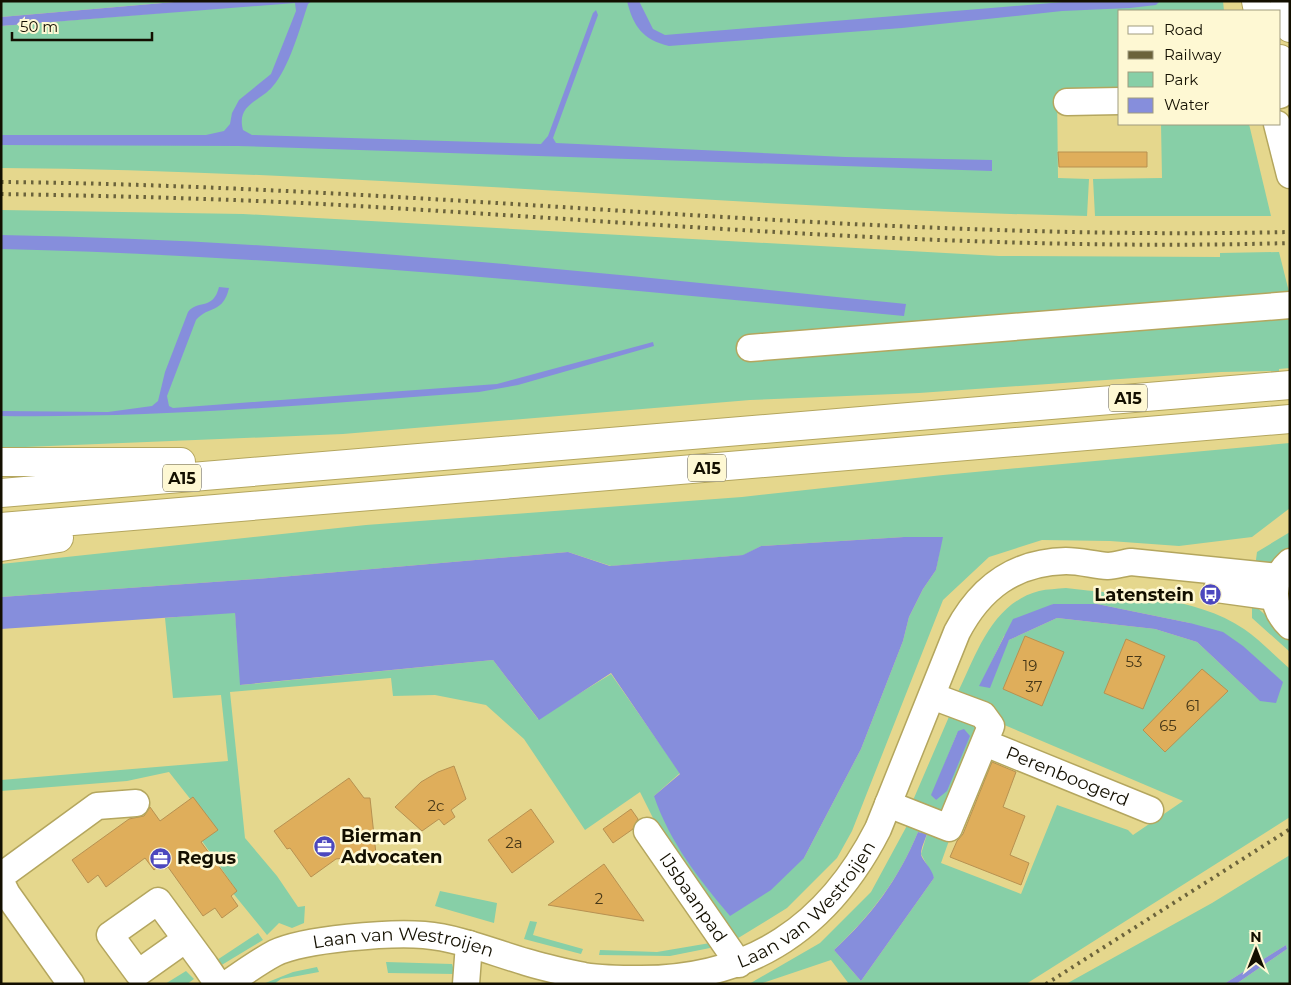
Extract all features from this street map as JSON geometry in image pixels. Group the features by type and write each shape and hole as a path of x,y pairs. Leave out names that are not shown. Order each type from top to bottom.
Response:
{"main road":[{"path":"1281,15 1290,28"},
{"path":"1281,60 1290,69"},
{"name":"A15","path":"1,493 1289,385"},
{"name":"A15","path":"1,527 1290,419"},
{"name":"A15","path":"1,462 363,462"},
{"name":"A15","path":"1,548 278,503"}],"street":[{"path":"1281,94 1290,81"},
{"path":"1067,102 1118,101"},
{"path":"1277,125 1290,176"},
{"path":"750,348 1290,305"},
{"name":"Laan van Westroijen","path":"227,984 275,953 315,942 415,934 469,944 585,980 668,981 739,964 789,936 830,900 862,860 888,804 966,615 994,583 1021,570 1067,561 1110,566 1131,562 1281,579"},
{"path":"1281,579 1279,612 1290,626"},
{"name":"Perenboogerd","path":"888,804 949,828 985,744 991,726 983,715 932,696"},
{"name":"Perenboogerd","path":"985,744 1150,810"},
{"path":"1,876 97,806 136,802"},
{"name":"IJsbaanpad","path":"647,831 739,964"},
{"path":"1,882 7,894 71,984"},
{"path":"186,939 218,984"},
{"path":"466,984 469,944"}],"green space":[{"path":"1,1 186,1 1,17"},
{"path":"303,1 1223,1 1224,10 1118,10 1118,92 1057,92 1058,178 1089,179 1087,216 816,206 409,182 137,171 1,168 1,26"},
{"path":"1161,125 1249,125 1271,216 1095,216 1093,179 1162,178"},
{"path":"1,210 243,214 999,256 1220,257 1220,253 1279,252 1290,296 1290,368 1279,369 1279,371 1221,372 919,393 750,400 343,434 1,448"},
{"path":"1290,443 1290,508 1252,537 1179,546 1110,541 1042,540 989,557 943,600 852,831 837,858 787,908 735,940 664,840 640,792 585,830 524,739 486,705 435,695 393,696 391,678 230,692 245,838 277,876 298,907 305,906 304,923 292,928 279,923 267,935 232,892 235,888 202,841 214,829 169,772 127,781 1,791 1,780 228,761 221,695 173,698 165,618 235,612 241,685 493,660 538,719 611,674 680,773 654,796 804,858 861,749 903,641 909,617 923,589 936,570 942,538 904,537 761,546 744,555 611,566 568,552 257,579 1,597 1,564 366,525 742,497 943,475"},
{"path":"1290,532 1290,554 1272,566 1255,567 1257,552"},
{"path":"1066,588 1158,599 1204,610 1225,618 1244,629 1290,669 1290,817 1026,984 849,984 831,960 760,984 749,984 820,943 871,892 910,820 951,835 941,863 1021,894 1057,805 1128,830 1133,835 1183,801 1002,724 956,696 978,649 996,620 1008,607 1022,598 1039,591","holes":["1053,604 1097,604 1190,623 1260,701 1197,642 1155,629 1057,618 1009,640 980,686 1004,636","918,832 927,834 921,854 934,878 861,981 834,950 848,937 883,896 902,866"]},
{"path":"1252,603 1290,637 1290,652 1252,618"},
{"path":"951,712 983,725 942,812 911,805","holes":["958,731 936,800 932,795"]},
{"path":"1290,855 1290,984 1236,984 1287,949 1286,945 1224,984 1066,984 1212,903"},
{"path":"440,891 497,903 494,923 435,906"},
{"path":"530,921 537,922 533,935 583,949 581,954 524,939"},
{"path":"258,933 263,940 220,966 217,960"},
{"path":"710,943 720,946 670,956 599,955 600,950 657,952"},
{"path":"386,962 452,964 455,974 388,973"},
{"path":"317,967 319,972 281,979 274,984 263,984 293,972"},
{"path":"186,971 194,979 187,984 165,984"}],"water":[{"path":"186,1 312,1 308,4 294,47 279,78 243,114 243,130 252,135 541,144 548,136 593,13 596,10 598,15 553,138 556,143 845,157 992,160 992,171 238,146 1,145 1,135 206,135 224,131 230,124 232,113 239,100 271,74 296,11 295,3 1,26 1,17"},
{"path":"627,1 639,1 653,29 665,35 1075,1 1160,1 1156,5 1130,8 1062,11 902,28 669,46 652,40 640,31 632,18"},
{"path":"1,235 115,238 341,251 567,270 906,304 904,316 566,284 340,266 227,258 1,249"},
{"path":"219,287 229,288 223,302 219,306 201,315 196,320 167,396 169,406 173,408 497,384 653,342 654,346 518,385 479,392 181,412 121,415 1,416 1,411 108,412 152,406 158,401 165,372 188,312 192,308 213,299"},
{"path":"904,537 943,537 936,570 923,589 909,617 903,641 861,749 804,858 771,890 730,916 686,860 668,829 654,796 680,774 611,673 539,720 493,660 240,685 235,613 1,629 1,597 257,579 568,552 610,566 743,555 761,546"},
{"path":"1053,604 1097,604 1190,623 1223,632 1243,646 1283,682 1276,703 1260,701 1197,642 1155,629 1057,618 1009,640 990,688 979,686 1013,619"},
{"path":"964,729 970,736 947,791 936,800 931,795 958,731"},
{"path":"918,832 927,834 921,854 934,878 861,981 834,950 860,924 883,896 902,866"},
{"path":"1286,945 1287,949 1236,984 1224,984"}],"building":[{"path":"1058,152 1147,152 1147,167 1059,167"},
{"path":"1025,636 1064,652 1042,706 1003,689"},
{"path":"1126,639 1165,656 1143,709 1104,693"},
{"path":"1202,669 1228,691 1165,752 1143,730"},
{"path":"992,762 1016,772 1003,807 1025,816 1010,855 1029,863 1021,885 950,857 957,841 963,834"},
{"path":"454,766 466,799 451,810 455,817 444,825 439,819 422,831 395,807 421,782 438,772"},
{"path":"349,778 364,798 370,798 376,854 336,859 311,877 290,848 287,849 274,831"},
{"path":"193,797 218,830 201,842 237,891 231,896 238,906 222,918 215,908 203,916 168,867 165,869 161,864 154,870 145,858 106,887 98,875 88,883 72,860 129,819 144,816 150,807 160,821"},
{"path":"531,809 554,842 512,873 488,840"},
{"path":"631,809 638,819 633,829 613,843 603,829"},
{"path":"604,864 644,921 548,905"}],"railway":[{"path":"1,182 323,193 806,222 967,229 1129,233 1290,232"},
{"path":"1,194 179,198 313,204 823,235 940,240 1056,244 1290,243"},
{"path":"1046,984 1290,829"}],"place":[{"name":"Latenstein","path":"1210,595"},
{"name":"Bierman Advocaten","path":"325,846"},
{"name":"Regus","path":"161,858"}]}
